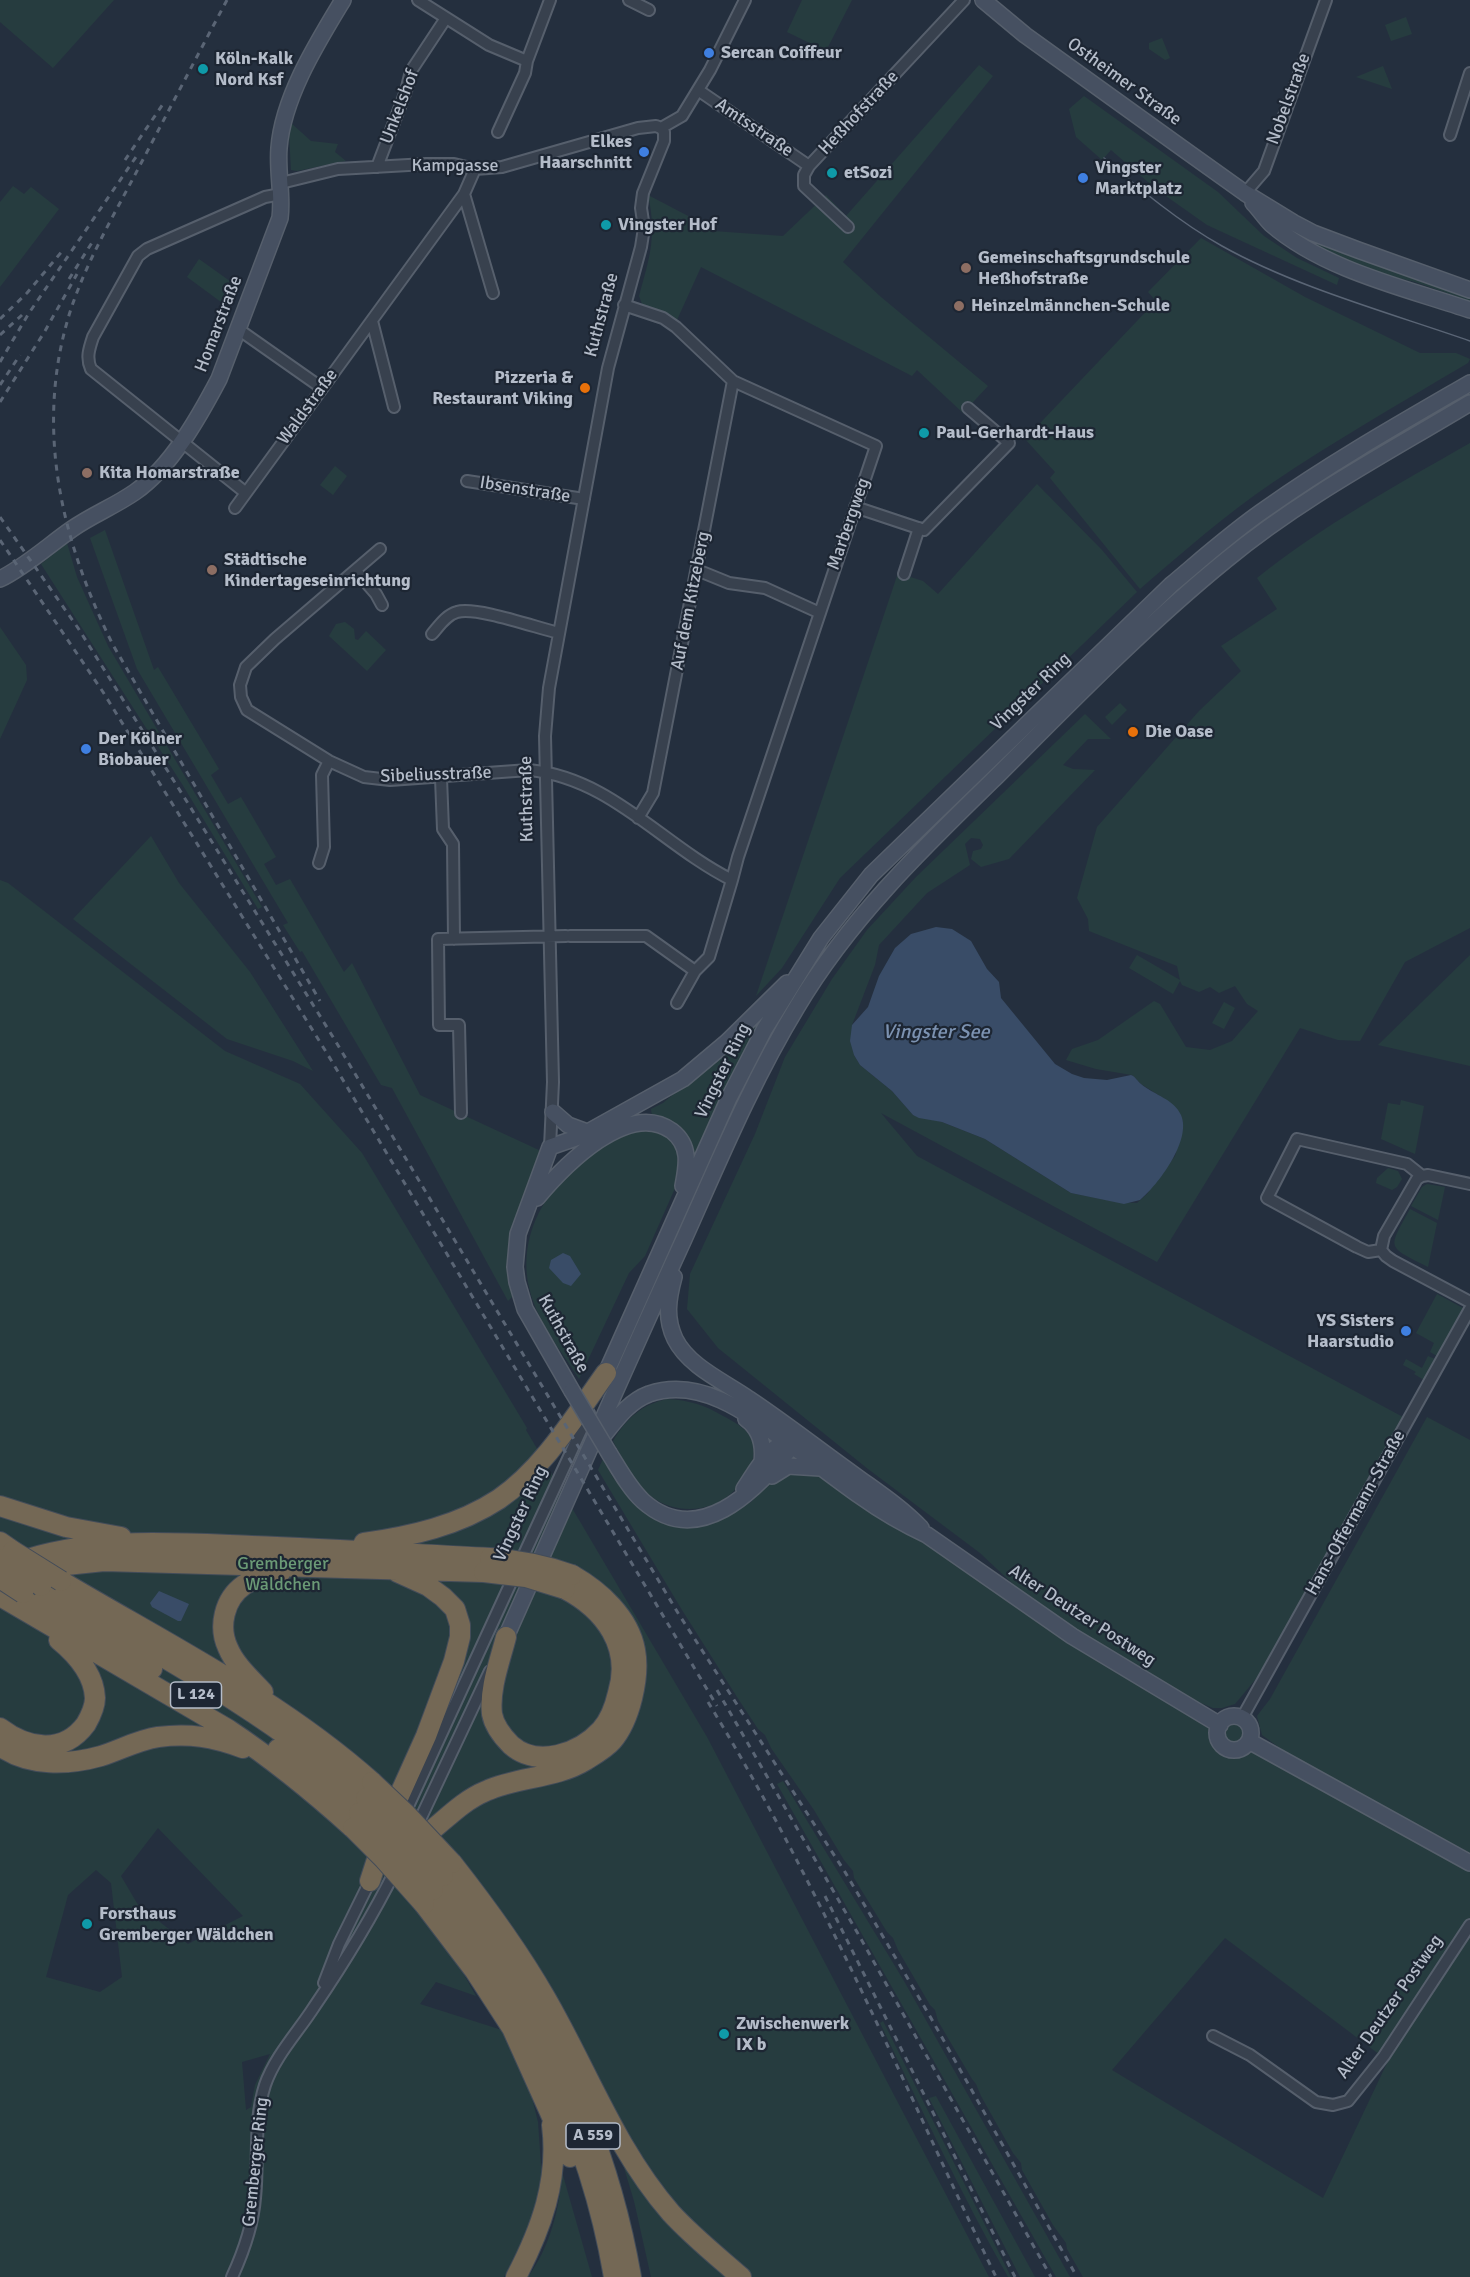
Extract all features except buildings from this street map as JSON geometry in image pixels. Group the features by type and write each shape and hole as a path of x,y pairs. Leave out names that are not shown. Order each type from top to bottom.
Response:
{"highway":[{"path":"322,1550 421,1532 450,1523 499,1499 528,1473 549,1449 606,1373"},
{"path":"0,1506 66,1527 159,1544"},
{"path":"0,1571 36,1557 90,1546 159,1544 322,1550 487,1565 526,1577 588,1584 614,1608 635,1649 633,1695 627,1714 612,1742 567,1771 486,1791 446,1816 431,1833 406,1849"},
{"path":"4,1551 61,1581 282,1712 327,1744 363,1805 384,1859 488,1909 540,1988 627,2151 654,2191 671,2213 696,2238 741,2277"},
{"name":"L 124","path":"4,1551 14,1593"},
{"path":"0,1728 33,1745 60,1744 77,1735 90,1718 95,1698 88,1674 73,1652 32,1616 14,1593 26,1577 48,1569 104,1561 389,1569 487,1565"},
{"path":"282,1712 244,1672 228,1649 222,1630 226,1610 233,1595 244,1585 266,1577 309,1568"},
{"path":"370,1881 394,1808 426,1736 454,1661 460,1637 460,1624 455,1609 443,1597 428,1586 389,1569"},
{"name":"L 124","path":"0,1578 14,1593 202,1680 261,1717 314,1755 363,1805"},
{"path":"506,1637 492,1697 492,1716 504,1738 517,1751 534,1756 555,1757 576,1749 600,1730 616,1702 620,1687 622,1658 617,1639 606,1622 569,1582"},
{"path":"32,1616 229,1730 312,1790"},
{"path":"0,1746 24,1758 46,1763 78,1761 156,1738 202,1736 247,1750 312,1790 363,1805 406,1814 457,1919 524,2005"},
{"path":"438,1883 454,1942 494,1998 512,2028 576,2172 602,2277"},
{"name":"A 559","path":"524,2005 572,2124 598,2206 614,2277"},
{"name":"A 559","path":"524,2005 564,2064 600,2157 616,2207 631,2277"},
{"path":"578,2062 614,2157 644,2277"},
{"path":"516,2277 540,2228 547,2206 554,2159 550,2111"}],"main road":[{"name":"Homarstraße","path":"0,579 79,525 134,494 151,480 180,442 213,391 277,229 281,210 279,150 285,114 307,65 343,0"},
{"name":"Ostheimer Straße","path":"983,0 1025,36 1293,230 1306,248 1350,269 1470,310"},
{"name":"Ostheimer Straße","path":"1293,230 1358,250 1470,290"},
{"name":"Vingster Ring","path":"606,1373 729,1098 764,1030 821,938 871,875 1171,585 1275,502 1340,458 1470,383"},
{"name":"Vingster Ring","path":"506,1637 745,1104 798,1005 834,952 886,888 956,815 1168,610 1227,558 1343,478 1468,404"},
{"path":"550,1147 587,1132 683,1079 727,1042 807,963"},
{"path":"553,1112 568,1125 587,1132"},
{"path":"529,1207 562,1169 584,1149 614,1132 637,1124 652,1123 665,1126 678,1136 685,1147 688,1161 679,1210"},
{"path":"550,1147 560,1152 584,1149"},
{"name":"Kuthstraße","path":"550,1147 523,1220 516,1249 517,1282 531,1321 632,1489 643,1501 666,1515 690,1519 706,1517 722,1512 752,1490 773,1470 789,1442"},
{"name":"Alter Deutzer Postweg","path":"686,1234 670,1292 667,1312 670,1328 676,1341 687,1355 910,1516 927,1535"},
{"path":"588,1453 620,1413 647,1395 667,1390 684,1390 715,1398 752,1424 760,1437 762,1462"},
{"name":"Alter Deutzer Postweg","path":"715,1398 742,1411 789,1442 823,1469 902,1524 927,1535 1072,1636 1220,1725"},
{"path":"782,1422 789,1442"},
{"path":"734,1504 762,1462 789,1442 811,1443"},
{"path":"752,1490 788,1466 823,1469"},
{"path":"1230,1717 1242,1718 1251,1728 1249,1741 1239,1749 1226,1748 1218,1737 1220,1725 1230,1717"},
{"path":"1249,1741 1470,1863"}],"street":[{"path":"418,0 489,45 527,61"},
{"path":"498,132 525,73 527,61 550,0"},
{"path":"629,0 649,10"},
{"path":"661,128 682,116 745,0"},
{"name":"Heßhofstraße","path":"848,227 804,186 804,175 809,166 964,0"},
{"name":"Nobelstraße","path":"1245,194 1264,171 1326,0"},
{"name":"Unkelshof","path":"377,167 411,72 446,18"},
{"path":"1450,135 1470,72"},
{"name":"Amtsstraße","path":"698,90 809,166"},
{"name":"Kampgasse","path":"180,442 91,369 88,362 88,351 93,337 134,263 147,249 281,189 329,171 454,164 475,169 502,167 638,128 656,126 661,128"},
{"name":"Kuthstraße","path":"550,1147 553,1112 545,736 549,688 608,368 641,247 644,228 641,208 643,193 664,141 664,132 661,128"},
{"name":"Waldstraße","path":"235,508 464,194 475,169"},
{"path":"464,194 493,293"},
{"name":"Marbergweg","path":"624,305 663,318 676,327 733,381 876,446 738,856 709,957 695,971 678,1003"},
{"path":"372,321 394,407"},
{"path":"238,329 322,388"},
{"name":"Auf dem Kitzeberg","path":"638,818 653,793 733,381"},
{"path":"855,507 924,530 1009,443 968,408"},
{"path":"180,442 246,494"},
{"name":"Ibsenstraße","path":"467,481 584,499"},
{"path":"904,574 920,528"},
{"name":"Sibeliusstraße","path":"380,549 253,658 246,667 240,685 244,704 254,716 329,761 364,777 390,780 529,770 546,771"},
{"path":"697,570 729,583 765,588 820,613"},
{"path":"356,571 376,594 382,605"},
{"path":"432,634 454,612 462,611 503,618 559,633"},
{"path":"319,863 324,847 322,775 329,761"},
{"path":"546,771 598,790 706,867 732,880"},
{"path":"441,777 443,829 453,844 454,939"},
{"path":"461,1113 459,1024 439,1025 438,939 646,936 695,971"},
{"path":"1381,1250 1368,1252 1357,1247 1267,1198 1289,1153 1298,1139 1407,1164 1422,1176"},
{"path":"1381,1250 1384,1236 1417,1179 1428,1175 1470,1184"},
{"path":"1381,1250 1393,1261 1470,1302"},
{"name":"Hans-Offermann-Straße","path":"1242,1718 1470,1309"},
{"name":"Vingster Ring","path":"314,2008 339,1944 422,1778 606,1373"},
{"name":"Vingster Ring","path":"266,2081 354,1947 406,1849 506,1637"},
{"name":"Alter Deutzer Postweg","path":"1213,2036 1250,2055 1316,2102 1333,2105 1348,2101 1384,2056 1470,1925"},
{"name":"Gremberger Ring","path":"232,2277 251,2226 256,2184 256,2123 266,2081"}],"green space":[{"path":"0,0 114,0 53,68 0,22"},
{"path":"802,0 852,0 826,51 787,32"},
{"path":"1406,17 1412,34 1391,41 1385,25"},
{"path":"1162,38 1170,58 1165,60 1149,49 1149,43"},
{"path":"979,65 993,76 843,262 881,297 988,386 963,413 917,370 912,376 701,267 677,320 642,304 639,296 652,234 648,195 713,231 783,236 826,195 846,216"},
{"path":"1383,66 1392,89 1356,77"},
{"path":"1084,96 1218,192 1264,236 1297,258 1339,278 1337,285 1207,225 1156,189 1111,150 1102,160 1076,137 1069,109"},
{"path":"291,123 311,141 338,144 335,152 346,161 297,171 291,170 289,134"},
{"path":"13,186 24,194 31,187 59,209 0,287 0,202"},
{"path":"1293,232 1470,295 1470,301 1415,282 1374,272 1330,255"},
{"path":"1201,238 1305,297 1420,353 1456,353 1470,359 1468,363 1345,436 1272,483 1221,520 1140,589 1050,478 1055,472 1025,439 1156,301 1148,292"},
{"path":"199,259 234,284 221,302 187,277"},
{"path":"1470,443 1470,928 1405,962 1360,1041 1338,1040 1300,1028 1157,1262 881,1113 917,1156 1403,1417 1260,1674 1235,1704 1213,1708 1191,1699 1078,1630 1015,1586 980,1553 868,1469 718,1348 687,1309 690,1274 755,1134 785,1057 832,979 867,930 916,877 1085,714 1111,739 1088,739 1063,765 1073,769 1095,770 1009,859 981,867 971,859 973,851 981,849 983,845 980,839 971,838 965,844 970,865 927,893 879,945 875,965 852,1025 854,1055 860,1065 892,1091 913,1115 942,1122 985,1139 1071,1193 1116,1202 1137,1203 1147,1194 1175,1156 1183,1128 1178,1111 1132,1075 1096,1069 1066,1060 1072,1049 1098,1040 1154,1001 1160,1004 1186,1047 1210,1050 1232,1041 1258,1011 1247,1004 1235,986 1219,993 1210,987 1199,992 1182,985 1180,981 1173,994 1129,968 1137,955 1180,980 1177,966 1089,931 1088,919 1077,898 1097,827 1199,711 1241,671 1221,646 1277,609 1257,578 1334,523"},
{"path":"335,466 347,476 333,495 320,485"},
{"path":"1037,484 1102,550 1137,592 840,878 782,968 756,996 898,573 923,581 938,594"},
{"path":"105,530 154,670 158,667 219,769 211,775 228,804 241,797 276,857 264,864 276,885 290,879 344,972 352,963 420,1095 541,1151 513,1296 508,1301 392,1088 381,1085 302,951 300,952 283,925 288,923 137,669 90,538"},
{"path":"67,543 77,577 108,646 262,907 258,909 182,784 41,564"},
{"path":"345,622 354,629 355,639 358,640 366,631 386,650 367,671 329,636 336,624"},
{"path":"0,627 26,665 27,680 0,739"},
{"path":"1120,703 1127,710 1112,725 1105,717"},
{"path":"151,836 179,883 250,972 313,1071 293,1061 227,1039 73,919"},
{"name":"Gremberger Wäldchen","path":"0,880 8,883 225,1051 300,1084 362,1153 527,1428 526,1430 707,1737 989,2277 751,2277 699,2233 652,2180 584,2061 551,1986 514,1930 454,1957 476,1996 436,1982 420,2004 505,2031 526,2074 538,2122 542,2180 533,2219 504,2277 0,2277","holes":["158,1828 243,1916 188,1944 138,1905 121,1876","96,1870 111,1883 122,1977 100,1992 46,1977 68,1895","270,2054 255,2085 251,2107 246,2110 242,2062"]},
{"path":"1470,955 1470,1066 1378,1045"},
{"path":"1224,1002 1235,1008 1224,1029 1212,1023"},
{"path":"767,1010 695,1157 691,1156 652,1117 651,1109 663,1103 731,1046"},
{"path":"1401,1100 1424,1106 1415,1154 1381,1139 1388,1103 1400,1105"},
{"path":"640,1128 663,1130 680,1149 680,1177 645,1256 629,1273 579,1379 551,1337 534,1303 530,1291 527,1263 530,1237 539,1213 553,1190 571,1170 592,1153"},
{"path":"1388,1168 1398,1171 1402,1179 1392,1190 1376,1183 1377,1178"},
{"path":"1427,1184 1445,1187 1438,1220 1411,1206 1422,1187"},
{"path":"1410,1209 1437,1223 1428,1267 1405,1255 1395,1246 1397,1232"},
{"path":"1437,1294 1463,1308 1437,1356 1430,1352 1434,1343 1416,1333"},
{"path":"1428,1356 1435,1359 1424,1380 1414,1374 1416,1372 1403,1365 1406,1359 1422,1368"},
{"path":"667,1399 696,1404 716,1412 744,1429 752,1441 754,1453 746,1476 739,1486 719,1502 702,1508 687,1509 672,1507 658,1501 634,1479 613,1441 624,1426 642,1409"},
{"path":"1427,1417 1470,1440 1470,1853 1288,1754 1262,1735 1257,1716 1270,1699"},
{"path":"603,1459 614,1479 641,1506 656,1517 723,1516 751,1502 772,1480 785,1471 823,1474 867,1507 1206,1724 1219,1749 1227,1753 1254,1753 1271,1759 1470,1871 1470,2277 1083,2277 1066,2243 1053,2225 1022,2170 1021,2163 1013,2153 976,2084 938,2021 935,2010 893,1938 854,1878 853,1871 771,1748 765,1735 758,1729 737,1697 598,1470","holes":["1225,1938 1388,2061 1323,2198 1112,2070"]},
{"path":"1234,1720 1242,1724 1246,1732 1242,1740 1234,1744 1226,1740 1222,1732 1226,1724"},
{"path":"783,1781 904,1981 1070,2277 1056,2277 777,1784"},
{"path":"883,2021 1011,2277 1008,2277 991,2246 926,2119 880,2023"},
{"path":"936,2096 1035,2277 1020,2277 929,2098"},
{"path":"619,2151 735,2277 651,2277 634,2201"},
{"path":"562,2172 592,2277 528,2277 548,2240 559,2199"}],"water":[{"name":"Vingster See","path":"936,927 952,929 971,941 987,969 999,982 1001,998 1055,1064 1084,1078 1107,1080 1131,1075 1146,1088 1169,1101 1178,1110 1183,1125 1178,1149 1156,1184 1140,1200 1124,1204 1071,1193 985,1139 942,1122 913,1115 892,1091 860,1065 850,1041 852,1025 868,1007 879,976 895,948 911,934"},
{"path":"563,1253 570,1256 581,1274 571,1286 563,1283 549,1268 551,1260"},
{"path":"159,1591 189,1604 181,1621 152,1607 150,1603"}],"tram line":[{"path":"1104,158 1176,216 1206,237 1250,261 1311,287 1470,341"}],"railway":[{"path":"227,0 84,275 70,312 59,355 54,398 54,440 58,482 67,524 79,565 113,645 320,1001"},
{"path":"125,160 165,101"},
{"path":"0,362 29,313 138,154"},
{"path":"69,279 93,241"},
{"path":"0,319 27,293 64,249"},
{"path":"0,402 45,331 77,274"},
{"path":"0,335 22,315"},
{"path":"0,385 20,355"},
{"path":"0,517 78,628 189,805 333,1037 678,1613 845,1872 931,2018 1077,2277"},
{"path":"0,540 103,692 328,1055 717,1706"},
{"path":"717,1690 857,1932 1051,2277"},
{"path":"708,1702 749,1771 824,1913 996,2277"},
{"path":"825,1896 1015,2277"}],"place":[{"name":"Sercan Coiffeur","path":"709,53"},
{"name":"Köln-Kalk Nord Ksf","path":"203,69"},
{"name":"Elkes Haarschnitt","path":"644,152"},
{"name":"etSozi","path":"832,173"},
{"name":"Vingster Marktplatz","path":"1083,178"},
{"name":"Vingster Hof","path":"606,225"},
{"name":"Gemeinschaftsgrundschule Heßhofstraße","path":"966,268"},
{"name":"Heinzelmännchen-Schule","path":"959,306"},
{"name":"Pizzeria & Restaurant Viking","path":"585,388"},
{"name":"Paul-Gerhardt-Haus","path":"924,433"},
{"name":"Kita Homarstraße","path":"87,473"},
{"name":"Städtische Kindertageseinrichtung","path":"212,570"},
{"name":"Die Oase","path":"1133,732"},
{"name":"Der Kölner Biobauer","path":"86,749"},
{"name":"YS Sisters Haarstudio","path":"1406,1331"},
{"name":"Forsthaus Gremberger Wäldchen","path":"87,1924"},
{"name":"Zwischenwerk IX b","path":"724,2034"}]}
